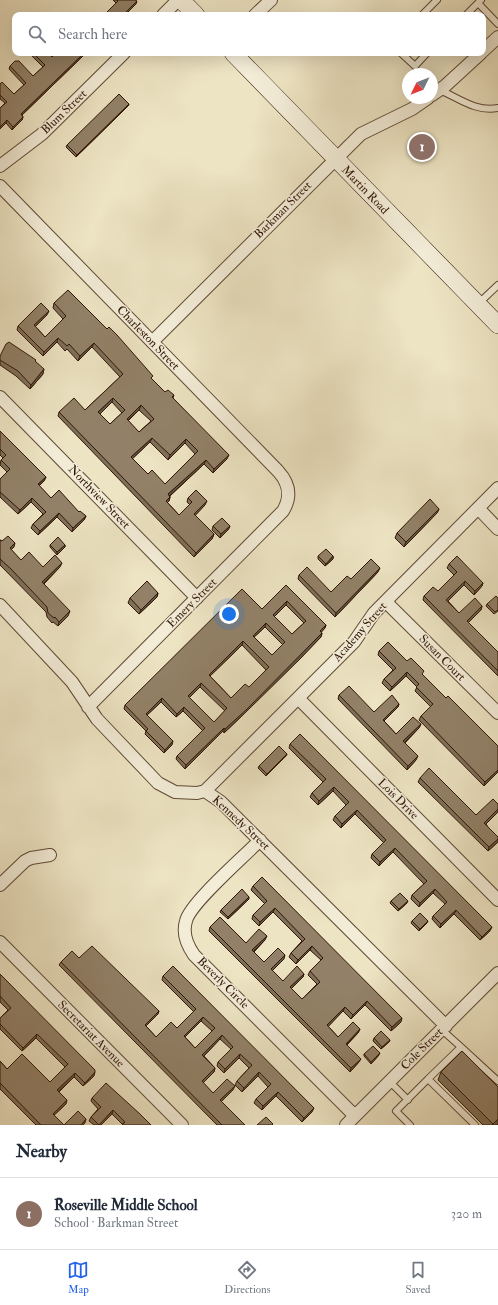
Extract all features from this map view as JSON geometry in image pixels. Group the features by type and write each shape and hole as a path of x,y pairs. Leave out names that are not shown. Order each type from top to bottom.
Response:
{"street":[{"path":"165,12 178,0"},
{"path":"181,0 193,12"},
{"path":"258,12 271,0"},
{"path":"486,48 498,37"},
{"name":"Blum Street","path":"0,166 42,134 121,56"},
{"name":"Martin Road","path":"236,56 498,326"},
{"path":"438,91 478,56"},
{"name":"Barkman Street","path":"152,342 335,158 361,134 419,104"},
{"name":"Charleston Street","path":"0,186 284,478 288,486 289,495"},
{"name":"Northview Street","path":"0,397 197,598"},
{"name":"Academy Street","path":"205,791 354,642 374,613 498,488"},
{"name":"Emery Street","path":"88,707 283,511 287,505 289,495"},
{"path":"478,508 498,529"},
{"name":"Susan Court","path":"386,602 498,713"},
{"name":"Kennedy Street","path":"0,605 72,682 88,707 111,734 163,787 175,792 197,793 205,791 221,802 444,1028"},
{"name":"Lois Drive","path":"298,698 498,900"},
{"name":"Beverly Circle","path":"260,840 190,912 184,931 186,940 194,955 355,1116"},
{"path":"0,885 25,861 31,858 50,855"},
{"name":"Secretariat Avenue","path":"0,942 182,1125"},
{"name":"Cole Street","path":"346,1125 498,973"}],"lane":[{"path":"425,12 437,0"},
{"path":"469,12 479,2 498,24"},
{"path":"404,56 414,66 424,56"},
{"path":"438,94 481,109 498,108"},
{"path":"478,305 498,285"},
{"path":"444,1028 461,1047 498,1081"},
{"path":"410,1125 396,1111 461,1047"},
{"path":"428,1079 475,1125"},
{"path":"390,1082 408,1100"}],"building":[{"path":"117,0 137,1 126,12 107,12 118,1"},
{"path":"36,56 81,56 21,114 23,117 13,127 7,120 0,127 0,108 7,102 0,95 0,84 2,82 14,94 26,83 10,66 15,61 19,61 33,76 45,65"},
{"path":"119,94 129,104 77,155 67,145"},
{"path":"68,290 107,329 109,327 117,335 153,376 151,378 165,392 168,390 174,395 172,397 229,455 214,469 206,460 168,494 170,497 166,501 179,515 192,502 188,498 196,490 207,501 194,514 214,534 196,553 59,412 74,398 85,410 123,374 94,343 80,356 69,344 67,346 58,338 44,352 18,326 41,303 49,311 34,325 45,337 66,316 54,303","holes":["113,398 125,410 110,424 98,412","141,405 154,419 139,432 127,419","152,438 170,455 186,439 198,451 165,484 152,470 148,474 131,457"]},
{"path":"9,342 36,360 35,361 44,369 31,385 18,371 0,360 0,356 6,344"},
{"path":"0,431 46,477 38,484 51,498 59,490 79,512 80,511 86,516 73,528 59,513 40,531 33,524 46,512 32,498 20,510 0,492 0,479 10,469 1,460 6,455 0,449"},
{"path":"430,499 439,509 406,542 397,533"},
{"path":"222,518 230,526 221,534 213,526"},
{"path":"8,536 15,543 10,548 21,560 29,552 43,567 55,555 62,563 42,582 70,611 59,622 55,617 54,618 48,613 47,607 0,559 0,540 2,541"},
{"path":"58,537 65,545 57,552 50,545"},
{"path":"326,549 333,556 326,564 318,556"},
{"path":"457,556 483,583 475,591 465,581 446,600 459,613 475,598 482,606 467,621 498,652 498,671 424,596 433,587 438,591 457,572 449,564"},
{"path":"371,559 380,568 336,613 299,575 307,567 331,592 347,576 351,579"},
{"path":"147,581 158,593 141,610 130,598"},
{"path":"286,585 326,625 320,631 322,633 247,709 225,729 224,728 186,765 177,756 205,728 184,707 177,714 162,698 146,714 173,741 165,750 146,731 148,729 125,705 242,589 262,609","holes":["287,601 306,621 292,634 273,615","266,623 285,642 272,655 253,636","243,641 269,667 249,687 245,684 231,698 209,675","201,683 227,708 214,722 188,696"]},
{"path":"496,596 498,598 498,610 495,612 487,604"},
{"path":"388,642 407,661 411,658 424,671 422,674 446,698 448,696 498,746 498,770 485,782 421,716 433,704 416,687 419,684 407,672 392,687 384,679 396,668 379,651"},
{"path":"349,686 374,712 392,695 399,704 383,720 396,734 413,717 421,724 403,741 418,756 408,766 339,695"},
{"path":"300,734 492,927 482,937 456,910 441,924 433,916 447,902 435,889 420,903 412,895 427,881 395,848 380,862 372,854 386,840 357,810 342,824 335,816 349,802 334,787 319,801 312,793 326,779 290,744"},
{"path":"279,746 287,754 267,774 259,766"},
{"path":"429,768 476,815 493,799 498,804 498,809 484,823 498,837 498,839 489,847 420,778"},
{"path":"262,877 402,1018 392,1027 367,1001 353,1015 345,1007 327,1025 338,1037 353,1022 360,1029 346,1044 361,1059 351,1068 210,927 220,917 246,943 259,929 267,936 252,950 264,962 278,948 285,955 271,969 283,981 297,966 304,974 290,987 302,999 320,982 310,971 323,958 312,946 298,960 291,953 305,939 275,908 260,922 253,915 267,901 253,886"},
{"path":"242,889 249,897 228,917 221,910"},
{"path":"400,893 408,901 399,909 391,901"},
{"path":"420,913 428,921 420,929 412,921"},
{"path":"92,946 159,1011 145,1025 156,1037 171,1022 177,1028 196,1009 163,976 173,966 314,1108 304,1118 278,1092 263,1106 256,1099 271,1084 259,1072 244,1088 237,1081 252,1065 240,1054 225,1069 218,1062 233,1047 222,1035 202,1055 215,1068 202,1081 213,1093 227,1079 235,1086 220,1100 245,1125 222,1125 61,962 72,951 79,958","holes":["203,1017 215,1028 195,1048 184,1036"]},
{"path":"0,974 95,1070 95,1072 85,1083 75,1073 57,1090 67,1100 53,1114 64,1125 41,1125 0,1083 0,1061 7,1069 22,1054 50,1082 68,1064 37,1034 23,1048 0,1024 0,1018 11,1008 0,996"},
{"path":"381,1031 390,1040 382,1047 374,1038"},
{"path":"373,1046 380,1053 371,1062 364,1054"},
{"path":"462,1051 498,1087 498,1119 493,1124 441,1072"},
{"path":"106,1083 151,1125 122,1125 125,1122 113,1110 99,1125 91,1117 101,1107 92,1098"},
{"path":"78,1111 86,1119 81,1125 64,1125"},
{"path":"266,1117 273,1124 272,1125 257,1125"}],"place":[{"name":"Roseville Middle School","path":"422,147"}]}
